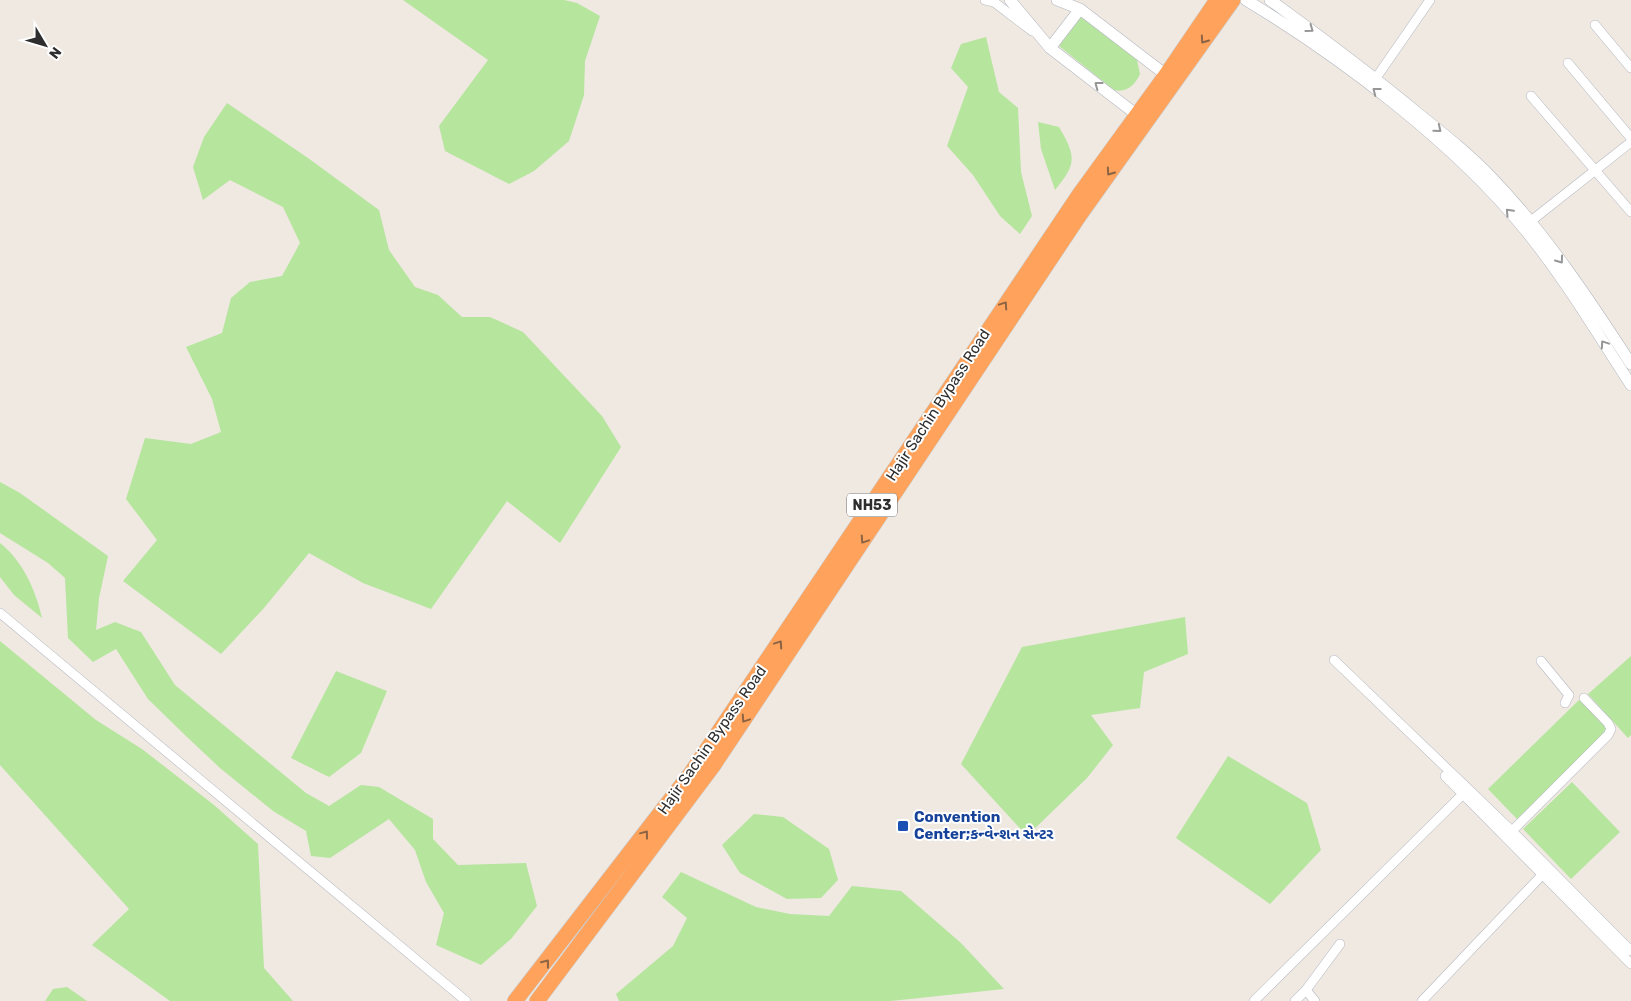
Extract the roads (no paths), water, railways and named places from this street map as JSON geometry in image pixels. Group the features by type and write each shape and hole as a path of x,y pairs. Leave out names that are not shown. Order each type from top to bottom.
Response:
{"highway":[{"name":"Hajir Sachin Bypass Road","path":"515,1001 691,773 860,524 973,350 1079,194 1166,75 1217,0"},
{"name":"NH53","path":"536,1001 713,766 1079,216 1233,0"}],"main road":[{"path":"1010,0 1047,45 1137,115"},
{"path":"1057,0 1072,5 1166,75"},
{"path":"1246,0 1347,69 1388,100 1483,184 1533,240 1631,385"},
{"path":"1270,0 1376,78 1465,151 1531,221 1604,321 1631,364"},
{"path":"1047,45 1072,5"}],"street":[{"path":"984,0 994,2 1047,45"},
{"path":"1376,78 1430,0"},
{"path":"1595,25 1631,68"},
{"path":"1531,221 1596,171 1631,140 1568,63"},
{"path":"1531,96 1631,212"},
{"path":"0,613 466,1001"},
{"path":"1334,660 1512,831 1631,950"},
{"path":"1541,661 1569,695 1566,703"},
{"path":"1512,831 1608,735 1611,729 1608,723 1584,698"},
{"path":"1445,776 1631,964"},
{"path":"1254,1001 1463,794"},
{"path":"1422,1001 1542,874"},
{"path":"1295,1001 1306,990 1340,944"},
{"path":"1306,990 1315,1001"}],"place":[{"name":"Convention Center;કન્વેન્શન સેન્ટર","path":"903,826"}]}
